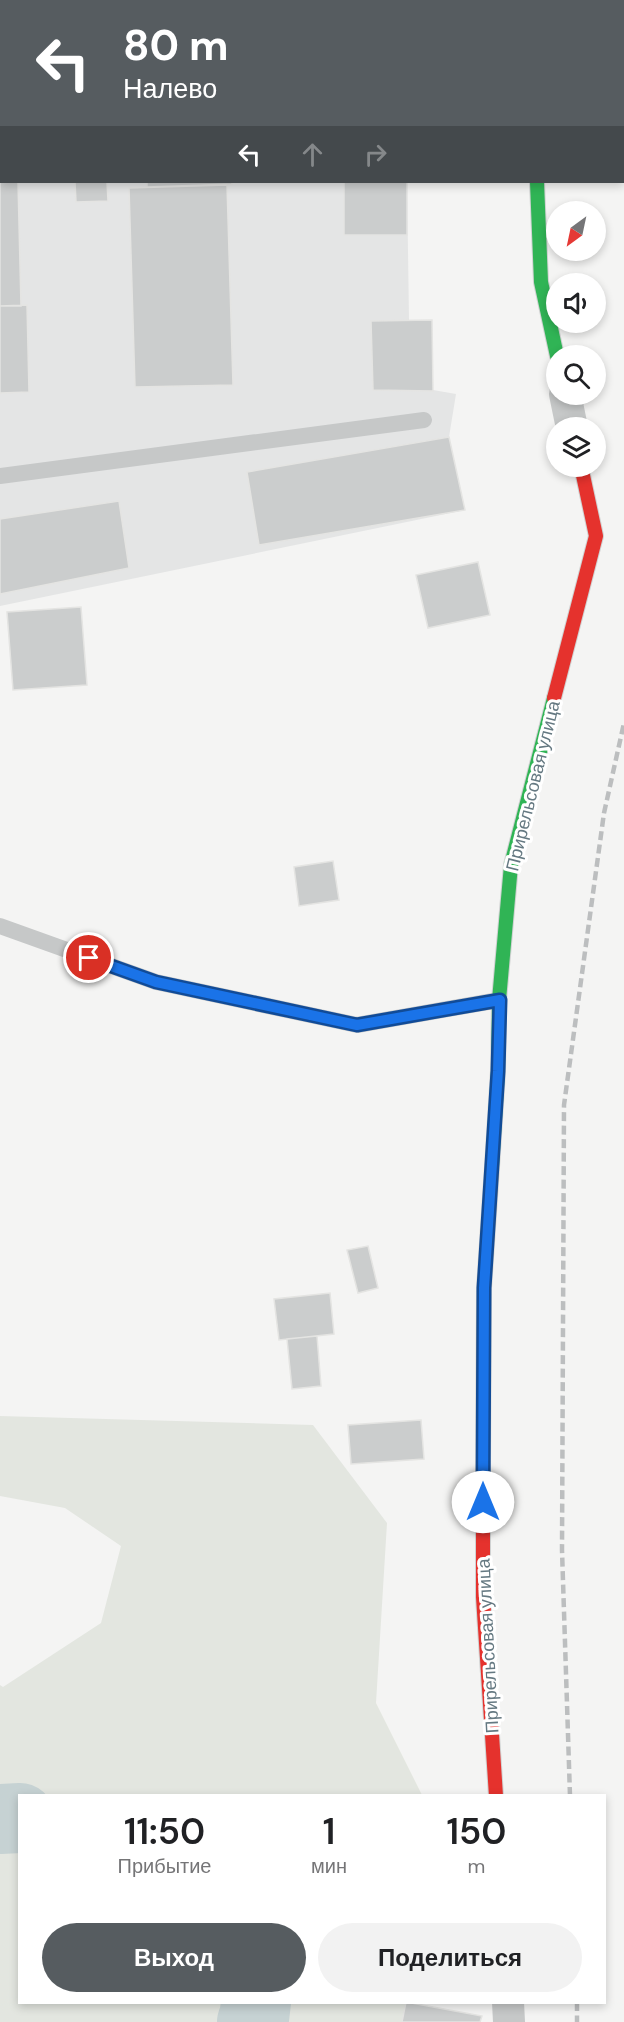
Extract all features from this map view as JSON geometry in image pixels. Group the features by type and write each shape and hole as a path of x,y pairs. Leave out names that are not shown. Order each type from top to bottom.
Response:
{"street":[{"path":"537,183 541,282 555,345"},
{"name":"Прирельсовая улица","path":"496,1794 483,1597 484,1300 500,1000 512,865 596,537 583,477"},
{"path":"508,2004 509,2022"}],"lane":[{"path":"0,476 424,420"},
{"path":"0,926 156,982 357,1025 500,1000"}],"shaded area":[{"path":"0,183 407,183 409,320 432,320 433,390 456,394 449,437 465,510 0,606"},
{"path":"0,1416 313,1425 387,1523 376,1703 422,1794 18,1794 18,2004 406,2004 402,2022 0,2022 0,1685 3,1687 101,1623 121,1546 65,1508 0,1496"}],"building":[{"path":"0,183 18,183 21,306 0,306"},
{"path":"75,183 107,183 108,201 76,202"},
{"path":"147,183 232,183 232,184 147,187"},
{"path":"344,183 407,183 407,235 344,235"},
{"path":"227,185 233,385 135,387 129,188"},
{"path":"27,305 29,392 0,393 0,306"},
{"path":"432,320 433,391 373,390 371,321"},
{"path":"449,437 465,510 259,545 247,472"},
{"path":"119,501 129,568 0,594 0,519"},
{"path":"478,562 490,615 428,628 416,575"},
{"path":"81,607 87,685 13,690 7,612"},
{"path":"333,861 339,900 299,906 294,867"},
{"path":"368,1246 378,1288 358,1293 347,1250"},
{"path":"330,1293 334,1334 279,1340 274,1299"},
{"path":"317,1336 321,1386 292,1389 287,1339"},
{"path":"421,1420 424,1459 351,1464 348,1425"},
{"path":"406,2004 482,2016 480,2022 402,2022"}],"waterway":[{"path":"0,1819 18,1818"},
{"path":"252,2022 256,2004"}],"railway":[{"path":"570,1794 562,1550 564,1105 604,813 624,723"},
{"path":"577,2004 577,2022"}],"traffic: fast":[{"path":"537,183 541,282 555,345"},
{"path":"492,1167 498,1071 499,1000 511,865 554,698"}],"traffic: slow":[{"path":"483,1461 484,1288 492,1167"}],"traffic: jam":[{"path":"554,698 596,536 583,477"},
{"path":"483,1461 483,1597 496,1794"}],"route":[{"path":"89,958 156,982 357,1025 500,1000 498,1071 484,1288 483,1502"}]}
